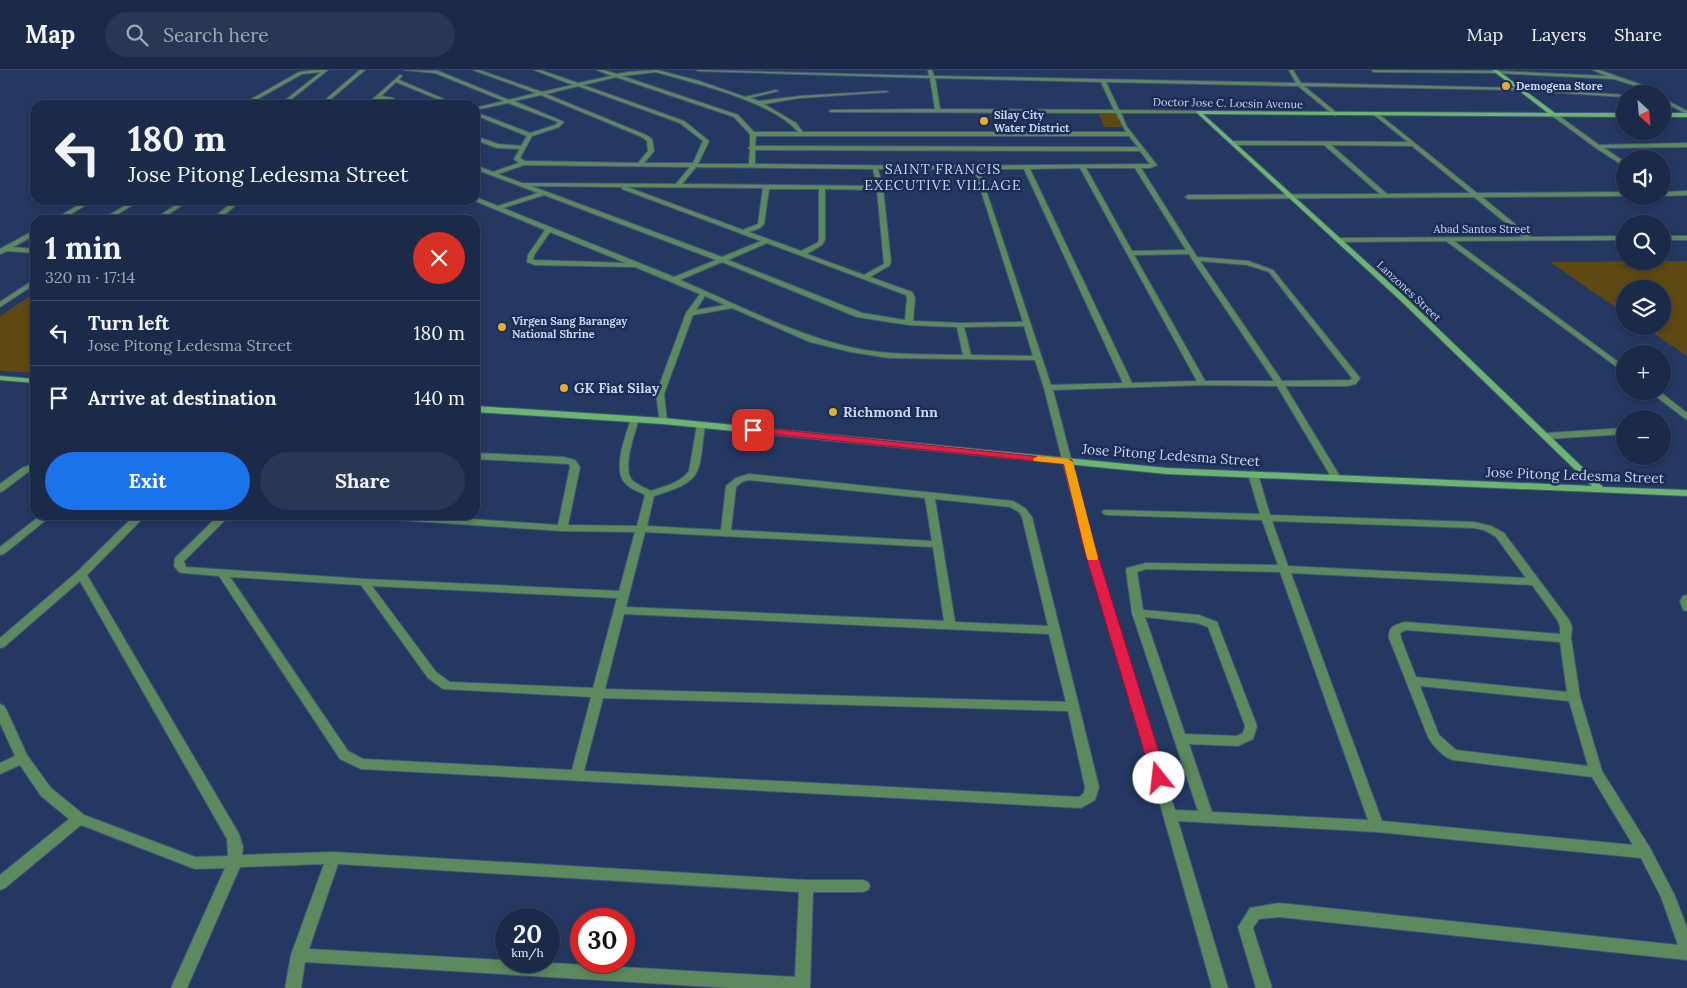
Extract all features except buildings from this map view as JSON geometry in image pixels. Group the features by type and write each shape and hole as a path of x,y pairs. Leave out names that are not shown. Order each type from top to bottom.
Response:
{"street":[{"path":"252,100 301,73 326,70 287,100"},
{"path":"327,100 363,70"},
{"path":"373,100 406,70 436,72 560,122 557,126 530,135 480,113"},
{"path":"475,70 543,94 644,136 650,140 651,151 639,165"},
{"path":"536,70 662,114 691,127 706,141 704,149 694,166 678,185"},
{"path":"599,70 736,116 753,134 1131,134"},
{"path":"698,70 1302,86 1518,89 1616,95"},
{"path":"930,70 938,110"},
{"path":"1291,70 1293,77 1302,86 1336,114"},
{"path":"1372,70 1496,71 1612,78"},
{"path":"1372,70 1381,76"},
{"path":"1549,70 1560,76"},
{"path":"1595,70 1634,85"},
{"path":"480,110 617,76 642,71 661,72 759,103 794,124 801,134"},
{"path":"1496,71 1518,89 1616,159"},
{"path":"395,80 444,100"},
{"path":"491,174 524,163 920,168 1154,165 1131,134 1103,81"},
{"path":"1388,82 1395,88"},
{"path":"746,98 776,91"},
{"path":"759,103 794,98 886,92"},
{"path":"376,97 392,100"},
{"path":"1671,104 1687,114"},
{"name":"Doctor Jose C. Locsin Avenue","path":"831,111 938,110 1616,115"},
{"name":"Lanzones Street","path":"1198,112 1340,240 1547,436 1601,490"},
{"path":"1376,114 1530,239"},
{"path":"1671,115 1687,114"},
{"path":"752,166 751,148 753,134"},
{"path":"524,163 517,159 530,135"},
{"path":"910,135 920,168"},
{"path":"480,140 496,146 523,148"},
{"path":"1234,143 1413,144"},
{"path":"1326,144 1385,195"},
{"path":"1598,147 1687,146"},
{"path":"751,148 1141,148"},
{"path":"1137,166 1192,255 1279,383 1336,478"},
{"path":"864,278 887,266 888,262 880,188 875,167"},
{"path":"1026,167 1128,384"},
{"path":"1082,167 1202,383"},
{"path":"976,168 1048,388 1089,546 1220,988"},
{"path":"480,169 542,194 720,259 860,315 909,323 960,325 1028,324"},
{"path":"516,184 880,188"},
{"path":"498,208 571,184"},
{"path":"616,185 909,294 911,298 909,323"},
{"path":"640,193 657,185"},
{"path":"743,232 758,227 761,224 766,186"},
{"path":"801,254 820,244 822,240 822,187"},
{"path":"1671,194 1687,193"},
{"path":"1188,197 1616,194"},
{"path":"480,200 674,280 813,340 851,350 889,356 1039,358"},
{"path":"65,215 82,205"},
{"path":"112,215 130,205"},
{"path":"164,215 179,205"},
{"path":"220,215 234,205"},
{"path":"549,229 531,255 530,261 535,264 639,266"},
{"path":"3,251 30,237"},
{"name":"Abad Santos Street","path":"1340,240 1616,238"},
{"path":"1671,238 1687,238"},
{"path":"1448,240 1616,364"},
{"path":"674,280 766,241"},
{"path":"3,251 30,251"},
{"path":"1048,388 1202,383 1347,384 1353,382 1356,378 1271,271 1248,263 1192,255 1130,253"},
{"path":"0,305 30,284"},
{"path":"663,421 660,394 690,313 703,294"},
{"path":"690,313 731,306"},
{"path":"960,325 968,357"},
{"path":"0,378 30,380"},
{"path":"1665,400 1687,417"},
{"name":"Jose Pitong Ledesma Street","path":"480,409 663,421 1167,471 1687,493"},
{"path":"635,419 624,463 624,473 628,481 650,494"},
{"path":"650,494 683,482 691,477 694,471 701,425"},
{"path":"1547,436 1616,431"},
{"path":"480,456 572,462 575,467 562,528"},
{"path":"0,488 30,468"},
{"path":"1253,474 1266,519 1377,826"},
{"path":"222,573 344,755 361,764 577,774 1080,803 1090,796 1092,787 1055,630 1027,518 1022,510 1013,504 749,477 739,480 731,486 726,533"},
{"path":"577,774 650,494"},
{"path":"930,496 950,625"},
{"path":"1108,512 1474,525 1487,528 1500,535 1563,620 1566,627 1565,638 1574,697 1596,772 1646,852 1668,896 1687,951 1278,910 1255,913 1245,927 1264,988"},
{"path":"0,552 41,520"},
{"path":"0,644 81,574 136,520"},
{"path":"220,520 179,560 179,566 183,570 364,582 624,595"},
{"path":"442,520 562,528 641,529 937,544"},
{"path":"1207,817 1138,613 1131,570 1146,566 1284,569 1536,582"},
{"path":"81,574 234,838 236,847 235,862 179,988"},
{"path":"364,582 432,674 447,686 598,693 1073,707"},
{"path":"1687,599 1685,601 1687,607"},
{"path":"620,610 1055,630"},
{"path":"1138,613 1199,619 1212,625 1251,726 1249,736 1238,741 1181,739"},
{"path":"1565,638 1405,626 1394,631 1395,638 1434,737 1443,747 1454,754 1596,772"},
{"path":"1413,681 1574,697"},
{"path":"0,709 22,758 46,792 79,819 195,863 333,858 806,886 863,886"},
{"path":"0,769 22,758"},
{"path":"1170,815 1377,826 1646,852"},
{"path":"0,884 79,819"},
{"path":"294,988 299,955 333,858"},
{"path":"299,955 690,983 802,986 806,886"}],"shaded area":[{"path":"1099,114 1118,114 1124,127 1104,127"},
{"path":"1671,261 1687,261 1687,356 1656,335 1671,335 1671,280 1616,280 1616,308 1550,262 1616,262 1616,270 1671,270"},
{"path":"30,296 30,373 0,371 0,316"}],"slow traffic":[{"path":"1038,459 1068,462 1093,558"}],"place":[{"name":"Demogena Store","path":"1506,86"},
{"name":"Silay City Water District","path":"984,121"},
{"name":"Virgen Sang Barangay National Shrine","path":"502,327"},
{"name":"GK Fiat Silay","path":"564,388"},
{"name":"Richmond Inn","path":"833,412"}],"district":[{"name":"SAINT FRANCIS EXECUTIVE VILLAGE","path":"943,178"}],"route":[{"path":"753,430 1068,462 1089,546 1159,778"}]}
